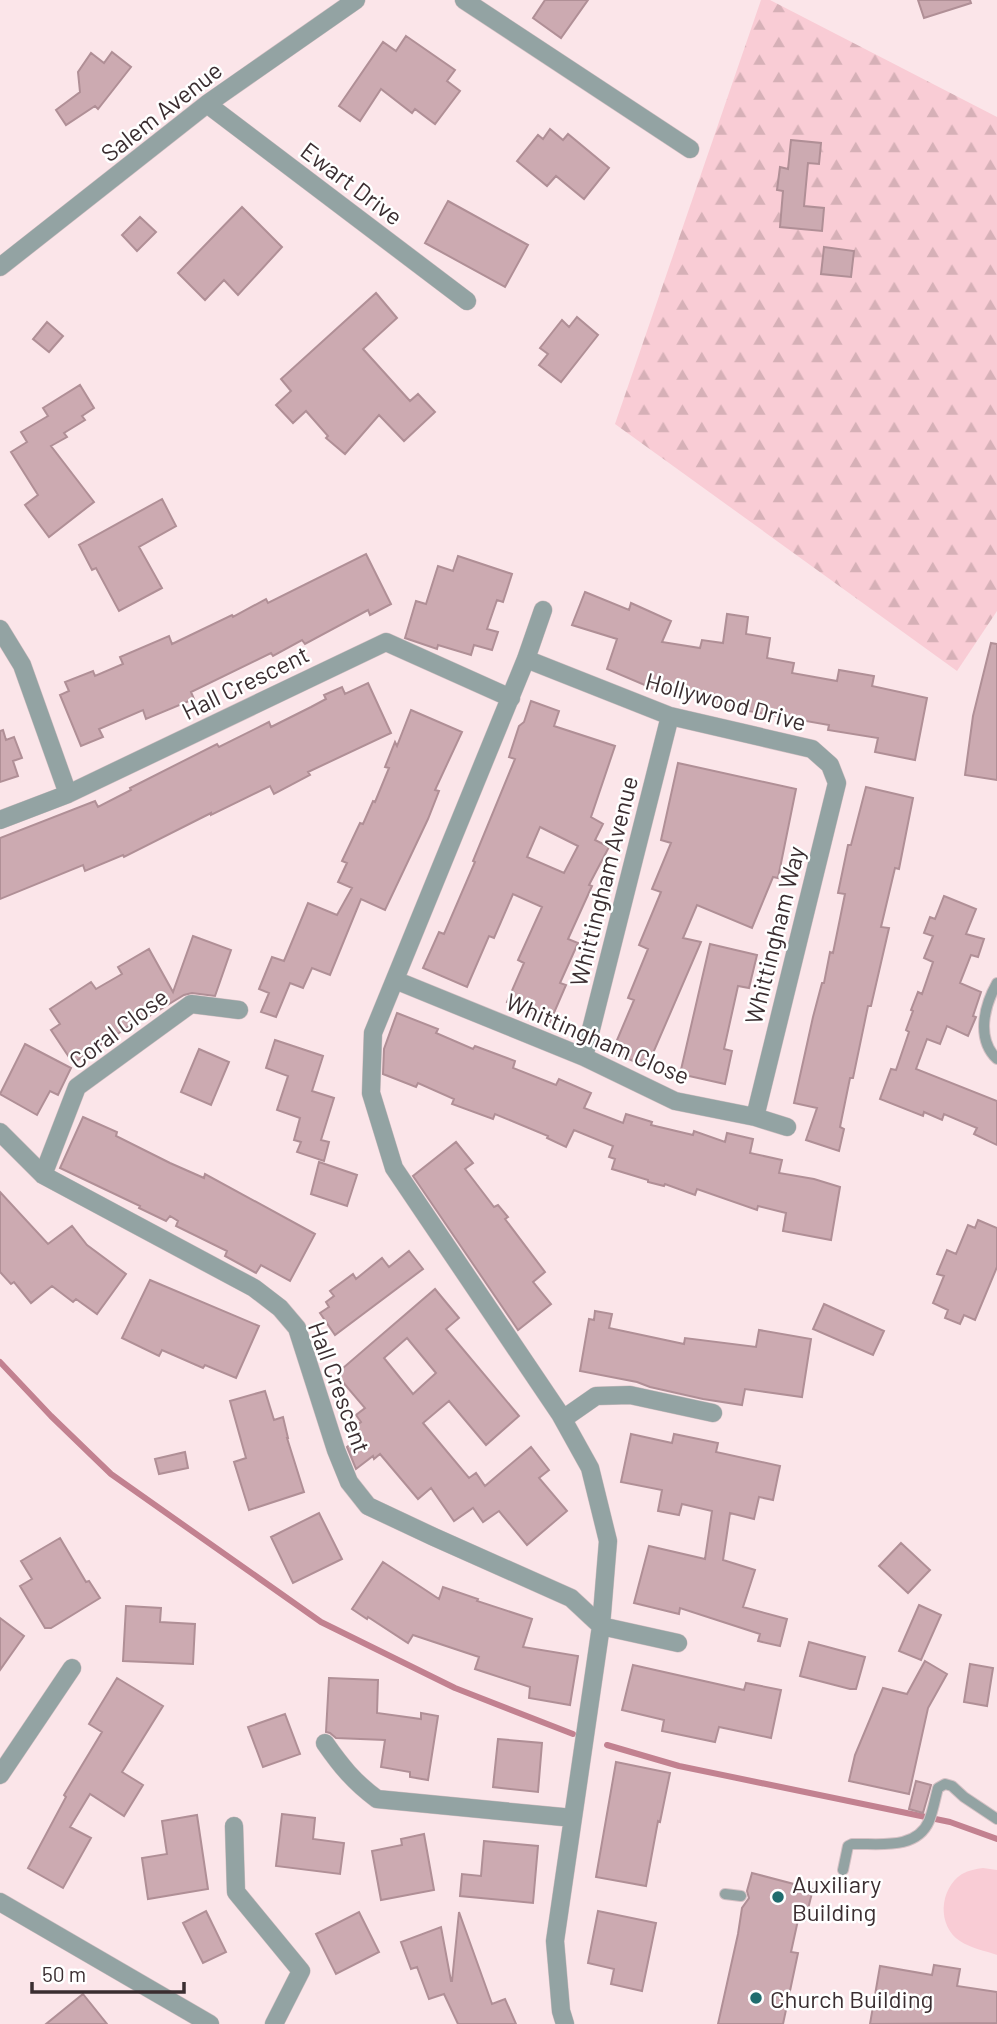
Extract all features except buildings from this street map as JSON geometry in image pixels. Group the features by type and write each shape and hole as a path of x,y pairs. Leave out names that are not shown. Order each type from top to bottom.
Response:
{"street":[{"name":"Salem Avenue","path":"0,267 207,104 356,0"},
{"path":"464,0 690,149"},
{"name":"Ewart Drive","path":"207,104 467,301"},
{"path":"543,610 511,698 373,1033 371,1093 394,1168 563,1419 590,1468 608,1541 601,1626 555,1941 561,2011 565,2024"},
{"path":"0,629 22,665 68,794"},
{"name":"Hall Crescent","path":"0,820 68,794 386,642 511,698"},
{"name":"Hollywood Drive","path":"526,659 670,716 812,749 830,765"},
{"name":"Whittingham Avenue","path":"584,1057 670,716"},
{"name":"Whittingham Way","path":"755,1118 837,783 830,765"},
{"name":"Whittingham Close","path":"395,980 584,1057 675,1101 787,1127"},
{"name":"Coral Close","path":"43,1175 77,1087 191,1004 239,1010"},
{"name":"Hall Crescent","path":"0,1132 43,1175 254,1288 280,1308 297,1328 349,1482 368,1506 571,1598 601,1626"},
{"path":"563,1419 596,1396 630,1395 713,1413"},
{"path":"601,1626 678,1643"},
{"path":"0,1775 72,1668"},
{"path":"325,1743 358,1785 377,1799 573,1818"},
{"path":"234,1826 236,1892 301,1971 274,2024"},
{"path":"0,1902 210,2024"}],"lane":[{"path":"997,983 984,1016 984,1038 993,1057 997,1059"},
{"path":"844,1870 848,1846 852,1844 894,1845 915,1838 928,1824 937,1788 945,1784 952,1786 997,1819"},
{"path":"725,1894 741,1896"}],"green space":[{"path":"761,0 770,0 997,117 997,611 957,671 615,424"},
{"path":"983,1868 997,1870 997,1955 960,1941 947,1926 944,1917 945,1898 954,1881 962,1874"}],"waterway":[{"path":"0,1362 111,1474 321,1622 455,1688 573,1734"},
{"path":"607,1745 679,1766 950,1822 997,1839"}],"place":[{"name":"Auxiliary Building","path":"778,1897"},
{"name":"Church Building","path":"756,1998"}]}
